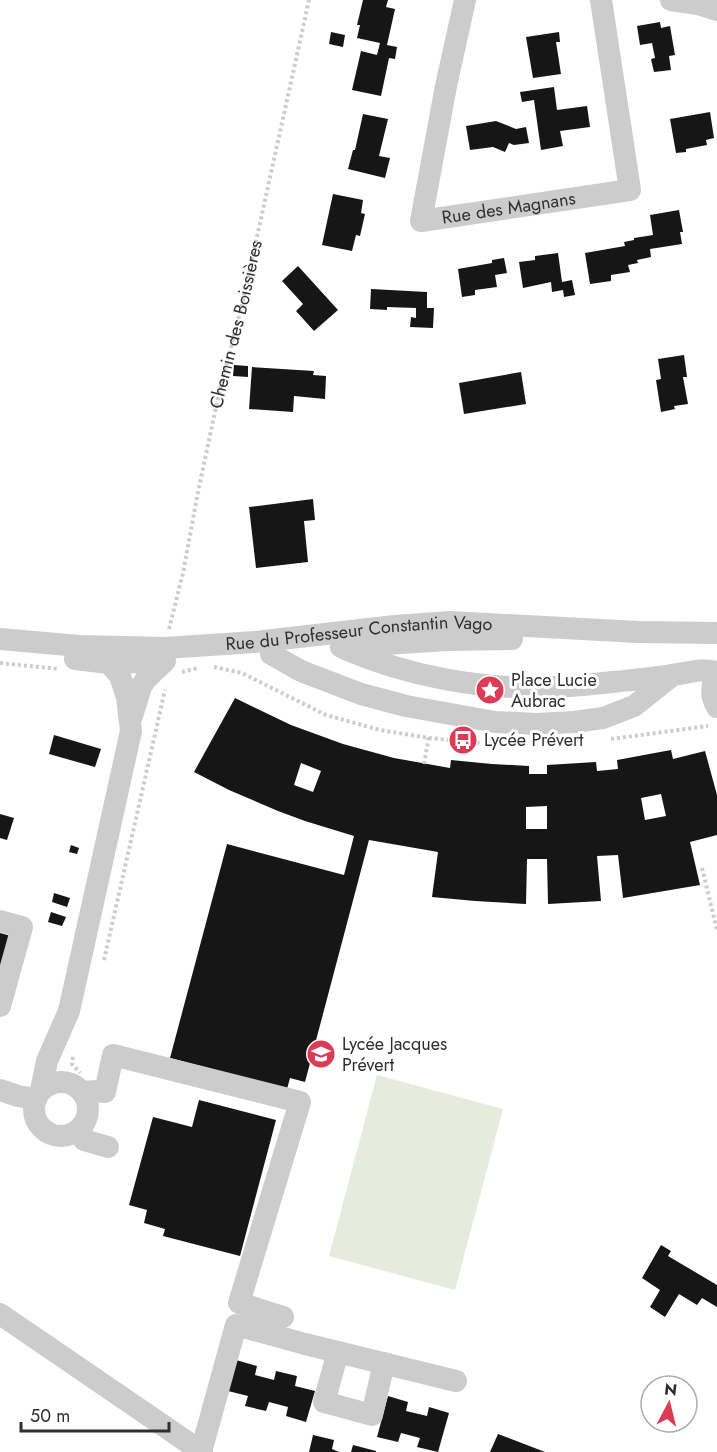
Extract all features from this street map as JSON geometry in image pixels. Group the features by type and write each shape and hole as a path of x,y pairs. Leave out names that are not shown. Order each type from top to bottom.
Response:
{"street":[{"name":"Rue des Magnans","path":"465,0 446,86 421,221 630,190 601,0"},
{"path":"671,0 698,4 717,10"},
{"name":"Rue du Professeur Constantin Vago","path":"0,651 109,663 255,642 450,622 638,632 717,633"},
{"name":"Rue du Professeur Constantin Vago","path":"0,639 165,654 271,654 447,640 514,639 717,647"},
{"path":"341,647 373,661 398,668 440,678 488,685 551,687 673,675 705,669 717,673 712,682 711,692 717,708"},
{"path":"130,720 141,687 165,654"},
{"path":"271,654 301,671 361,694 434,712 495,722 537,724 603,718 634,706 673,675"},
{"path":"0,1090 18,1096 46,1090 77,1087 87,1099 88,1116 80,1130 72,1135 53,1136 39,1125 34,1117 33,1108 46,1090 59,1071 69,1011 130,731 127,697 120,676 109,663"},
{"path":"0,921 22,927 0,1006"},
{"path":"82,1092 97,1090 105,1092 113,1055 300,1102 240,1303 283,1317"},
{"path":"80,1130 84,1140 108,1147"},
{"path":"0,1314 201,1452 236,1325 456,1381"},
{"path":"338,1352 324,1402 372,1415 384,1363"}],"path":[{"name":"Chemin des Boissières","path":"165,654 219,393 242,305 309,0"},
{"path":"103,965 166,686"},
{"path":"702,868 717,930"},
{"path":"65,1045 72,1064 85,1078 106,1085"}],"shaded area":[{"path":"377,1075 503,1109 455,1290 329,1256"}],"building":[{"path":"363,0 388,0 386,7 395,9 387,45 397,47 395,59 389,58 381,96 352,90 361,51 377,55 380,43 357,38 360,25 357,25"},
{"path":"660,22 661,28 670,26 675,55 669,56 671,70 654,72 651,59 655,58 652,43 640,45 637,26"},
{"path":"331,32 345,35 343,47 329,44"},
{"path":"559,32 560,42 556,42 561,74 533,78 526,37"},
{"path":"554,87 557,110 587,106 590,127 560,131 563,146 541,150 534,100 522,102 520,92"},
{"path":"710,112 714,138 706,140 707,145 676,153 670,119"},
{"path":"363,114 388,119 379,156 390,158 385,178 348,169"},
{"path":"496,121 516,129 526,127 529,143 514,145 509,143 505,152 493,147 470,150 466,126"},
{"path":"333,194 363,200 361,213 365,214 360,236 356,235 352,251 322,245"},
{"path":"679,210 683,232 680,232 682,244 650,249 651,257 628,265 630,272 611,275 611,281 590,284 585,253 625,246 624,242 634,240 634,238 653,235 650,215"},
{"path":"558,253 562,282 572,280 575,295 564,297 563,290 552,292 551,282 523,288 519,262 535,260 535,256"},
{"path":"504,258 507,273 495,275 497,287 475,290 475,295 462,297 458,269 492,263 492,260"},
{"path":"298,266 338,310 314,331 296,311 303,304 282,281"},
{"path":"371,289 427,292 427,308 434,308 433,328 410,327 411,317 416,318 416,308 370,309"},
{"path":"684,355 687,377 683,377 688,404 674,406 675,409 661,412 656,380 661,379 658,359"},
{"path":"234,365 248,366 248,377 233,376"},
{"path":"252,367 314,371 313,375 326,376 325,399 294,396 293,412 249,409"},
{"path":"521,372 526,404 464,414 459,383"},
{"path":"313,499 315,520 304,521 308,562 256,568 249,507"},
{"path":"235,698 291,725 343,744 394,758 450,768 451,760 529,766 529,774 547,774 547,765 596,762 597,771 618,769 617,760 671,750 673,759 705,751 717,795 717,835 690,842 700,885 623,898 618,855 597,856 601,901 548,904 547,859 527,859 526,904 432,897 438,852 369,840 305,1082 290,1078 287,1089 170,1058 227,844 344,875 354,836 278,811 194,772","holes":["301,763 321,771 313,792 294,785","661,794 666,816 645,820 641,798","547,806 547,829 526,829 526,807"]},
{"path":"54,735 101,749 95,767 49,754"},
{"path":"0,814 14,818 7,840 0,838"},
{"path":"71,845 79,848 77,854 69,852"},
{"path":"54,893 70,898 67,907 52,902"},
{"path":"51,912 66,917 62,926 48,922"},
{"path":"0,933 11,936 0,970"},
{"path":"199,1100 276,1120 240,1256 163,1236 165,1229 144,1223 147,1210 129,1205 153,1117 192,1127"},
{"path":"661,1245 671,1251 668,1256 717,1285 717,1307 702,1298 697,1305 679,1294 665,1317 650,1307 660,1290 642,1278"},
{"path":"236,1360 257,1366 255,1375 274,1380 276,1371 297,1376 295,1386 315,1391 306,1422 286,1416 288,1407 269,1402 266,1411 245,1406 248,1396 228,1391"},
{"path":"388,1396 408,1402 406,1411 427,1416 429,1407 449,1413 438,1452 417,1447 420,1438 401,1433 398,1442 377,1437"},
{"path":"498,1434 545,1452 490,1452"},
{"path":"313,1435 334,1440 332,1449 339,1452 309,1452"},
{"path":"353,1445 376,1451 376,1452 351,1452"}],"place":[{"name":"Place Lucie Aubrac","path":"490,690"},
{"name":"Lycée Prévert","path":"463,740"},
{"name":"Lycée Jacques Prévert","path":"321,1054"}]}
